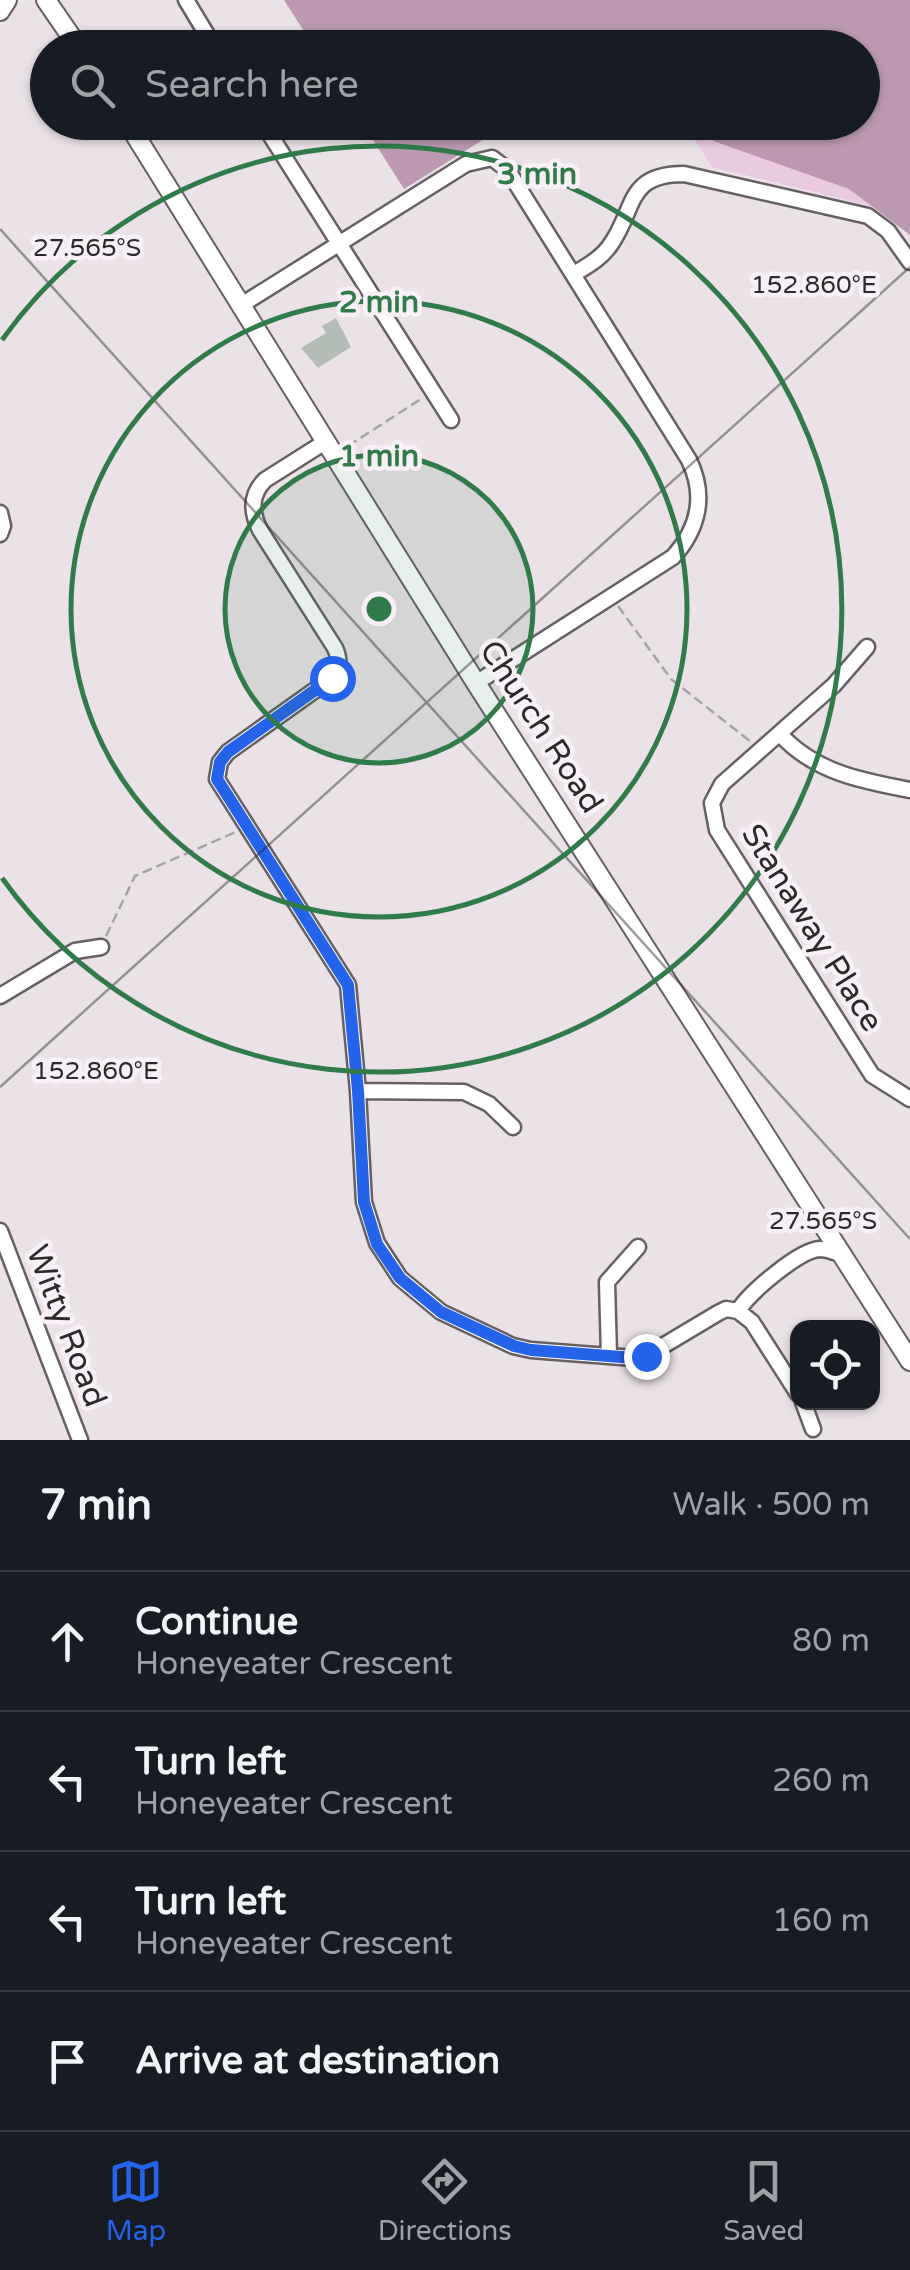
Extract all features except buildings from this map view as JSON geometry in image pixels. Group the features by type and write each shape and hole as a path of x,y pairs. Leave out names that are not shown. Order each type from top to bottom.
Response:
{"main road":[{"path":"0,11 8,0"},
{"path":"46,0 67,30"},
{"name":"Church Road","path":"138,140 476,683 910,1361"}],"street":[{"path":"186,0 204,30"},
{"path":"273,140 451,420"},
{"path":"243,304 466,164 492,158 508,169 689,460 699,488 696,521 673,556 476,683"},
{"path":"574,274 613,242 634,194 648,182 670,174 868,216 888,231 910,262"},
{"path":"324,442 265,480 257,488 252,506 260,530 335,648 339,663 332,678 228,752 217,772 220,785 348,985 364,1202 377,1244 412,1291 458,1322 514,1346 646,1356 726,1309 738,1311 752,1322 790,1381"},
{"path":"0,513 0,534"},
{"name":"Stanaway Place","path":"866,647 834,684 722,784 712,803 717,830 872,1075 910,1098"},
{"path":"780,734 808,758 848,778 910,790"},
{"path":"0,996 75,952 101,947"},
{"path":"358,1091 464,1092 489,1104 513,1127"},
{"name":"Witty Road","path":"0,1231 80,1440"},
{"path":"609,1356 608,1282 638,1246"},
{"path":"738,1311 751,1292 807,1252 819,1249 843,1256"},
{"path":"806,1410 813,1429"}],"path":[{"path":"346,446 421,399"},
{"path":"621,610 666,674 750,741"},
{"path":"101,947 135,876 246,827"}],"shaded area":[{"path":"284,0 910,0 910,235 849,189 713,140 880,140 880,30 303,30"},
{"path":"910,97 910,237 901,225 872,206 712,167 695,140 880,140 880,113"},
{"path":"373,140 483,140 404,189"}],"route":[{"path":"332,678 228,752 220,762 217,779 348,985 364,1202 377,1244 412,1291 458,1322 514,1346 549,1352 646,1356"}]}
